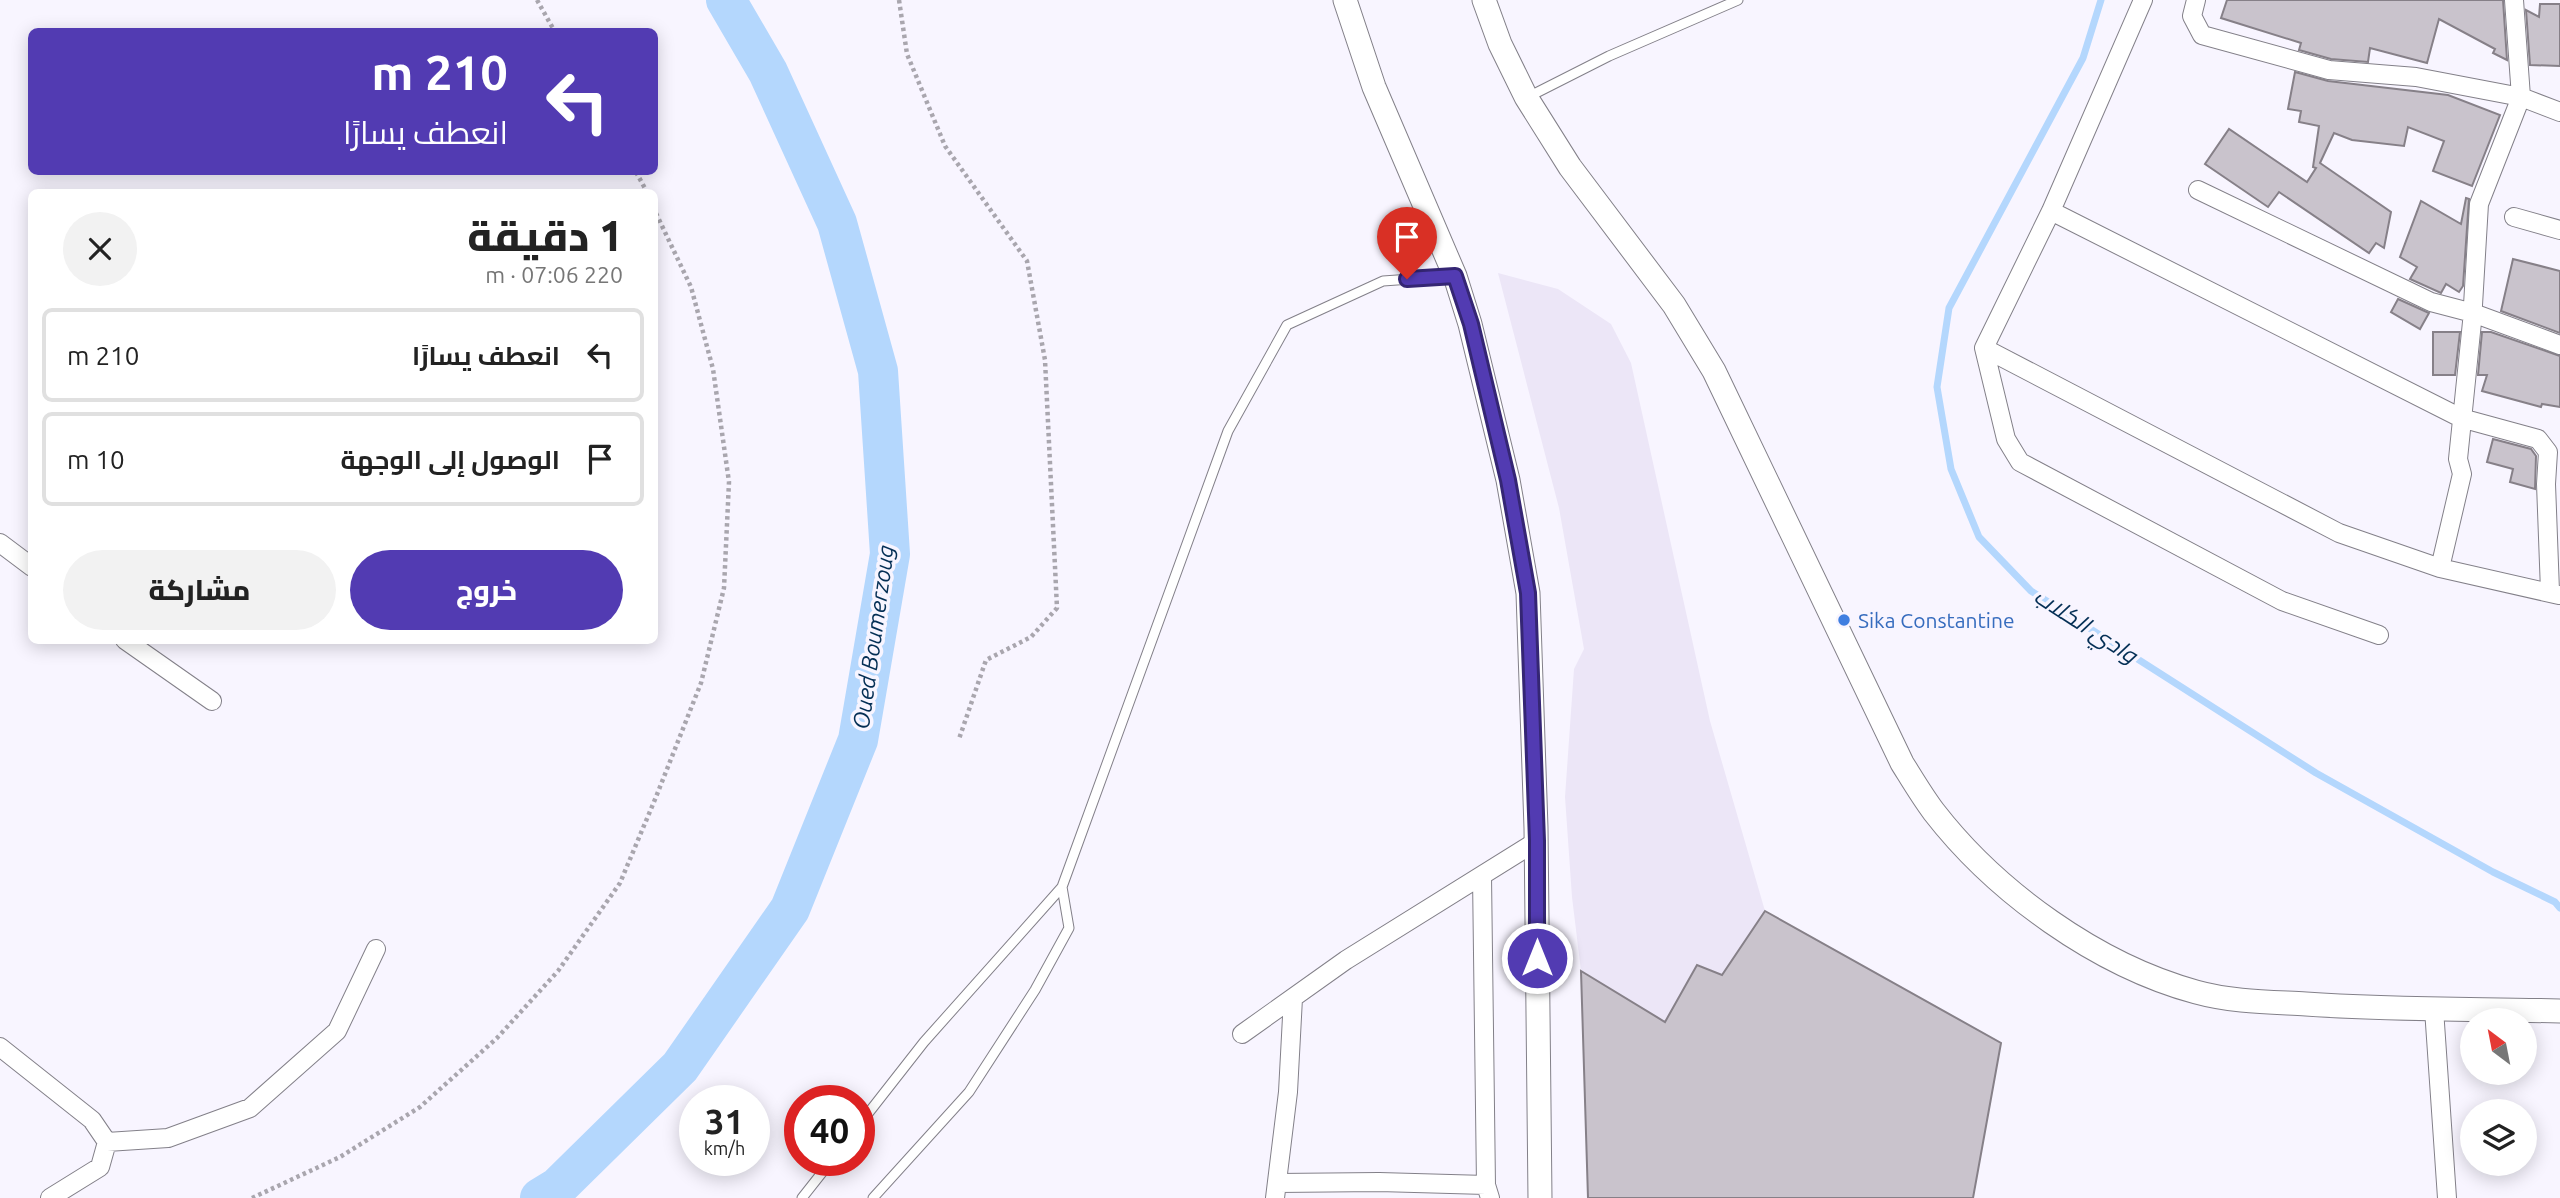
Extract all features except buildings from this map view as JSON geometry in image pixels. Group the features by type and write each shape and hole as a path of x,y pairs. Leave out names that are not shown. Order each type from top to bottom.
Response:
{"street":[{"path":"1346,0 1374,87 1455,276 1471,324 1508,480 1528,593 1537,841 1540,1198"},
{"path":"1484,0 1500,44 1526,97 1570,167 1674,305 1713,371 1902,763 1934,811 1995,878 2034,909 2083,941 2155,978 2197,992 2245,1001 2434,1009 2560,1010"},
{"path":"2143,0 2051,211 1984,348 2006,439 2020,462 2282,601 2379,635"},
{"path":"2196,0 2192,16 2202,36 2329,70 2416,77 2521,97 2560,112"},
{"path":"2440,568 2462,474 2458,459 2473,313 2479,204 2521,97 2514,0"},
{"path":"2198,190 2431,302 2473,313 2560,345"},
{"path":"1984,348 2339,533 2440,568 2555,593 2546,484 2548,452 2538,439 2461,418 2051,211"},
{"path":"2514,217 2560,230"},
{"path":"0,543 28,564"},
{"path":"131,644 212,701"},
{"path":"1242,1034 1346,960 1537,841"},
{"path":"1293,998 1288,1092 1277,1190 1379,1182 1488,1191 1482,876"},
{"path":"107,1142 168,1138 250,1108 337,1031 376,949"},
{"path":"2434,1009 2448,1198"},
{"path":"0,1047 92,1120 107,1142 100,1167 50,1198"}],"lane":[{"path":"1526,97 1609,56 1738,0"},
{"path":"875,1105 924,1042 1062,887 1228,431 1287,325 1383,281 1455,276"},
{"path":"873,1198 969,1091 1035,990 1069,928 1062,887"},
{"path":"802,1198 819,1176"}],"path":[{"path":"537,0 553,28"},
{"path":"899,0 907,54 945,146 1027,261 1045,360 1057,608 1031,638 986,660 959,739"},
{"path":"252,1198 340,1157 420,1107 497,1038 558,971 620,883 656,797 701,684 724,588 729,482 713,369 691,287 658,217"}],"shaded area":[{"path":"1498,273 1558,289 1611,324 1631,363 1710,721 1765,911 2001,1043 1588,1198 1581,971 1572,897 1565,797 1574,669 1584,649 1559,508"}],"waterway":[{"name":"Oued Boumerzoug","path":"540,1198 558,1187 680,1067 790,909 858,740 890,554 878,371 837,223 768,72 726,0"},
{"name":"وادي الكلاب","path":"2101,0 2083,58 1949,308 1937,387 1951,469 1979,537 2031,591 2316,773 2493,872 2555,902 2560,908"}],"place":[{"name":"Sika Constantine","path":"1844,620"}],"route":[{"path":"1407,279 1455,276 1471,324 1508,480 1528,593 1537,841 1537,958"}]}
